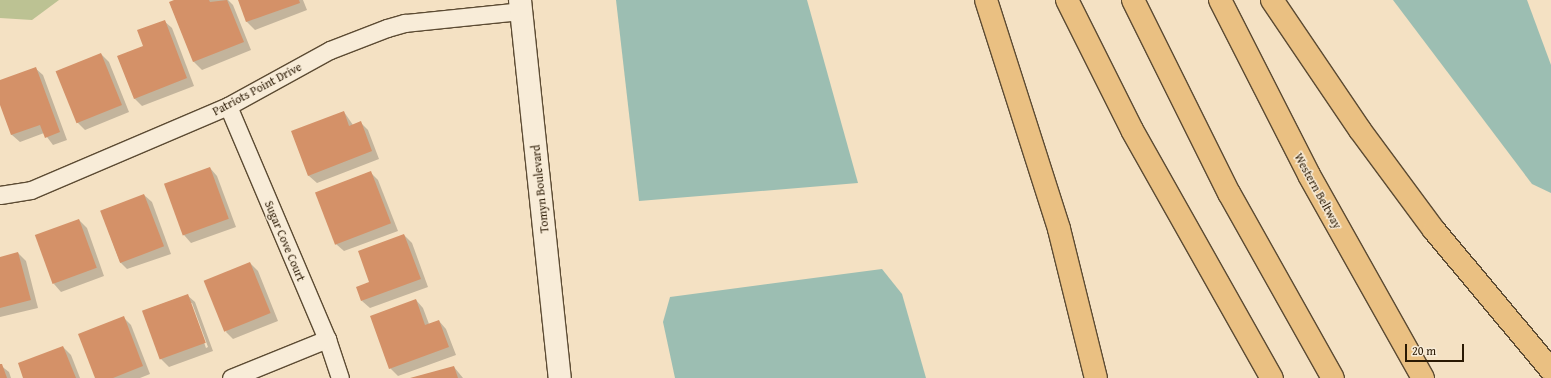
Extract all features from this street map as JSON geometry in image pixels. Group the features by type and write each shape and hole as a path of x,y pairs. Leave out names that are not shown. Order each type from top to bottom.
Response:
{"highway":[{"path":"986,0 1059,230 1096,378"},
{"path":"1067,0 1132,130 1272,378"},
{"path":"1133,0 1229,193 1333,378"},
{"name":"Western Beltway","path":"1220,0 1308,175 1423,378"},
{"path":"1272,0 1360,130 1434,230 1551,370"}],"street":[{"name":"Patriots Point Drive","path":"0,195 31,190 228,106 330,50 387,28 405,23 520,6"},
{"name":"Tomyn Boulevard","path":"520,6 560,378"},
{"name":"Sugar Cove Court","path":"228,106 327,339 340,378"},
{"path":"231,378 327,339"}],"green space":[{"path":"0,0 59,0 32,20 0,18"}],"water":[{"path":"616,0 807,0 858,183 639,201"},
{"path":"1393,0 1527,0 1551,65 1551,193 1532,184"},
{"path":"882,269 902,294 926,378 675,378 663,322 670,297"}],"building":[{"path":"174,0 209,0 210,2 227,0 244,42 193,62 169,2"},
{"path":"238,0 299,0 300,3 246,22"},
{"path":"165,20 187,78 134,99 117,56 143,46 137,30"},
{"path":"101,53 122,105 77,123 56,71"},
{"path":"36,67 60,132 45,138 40,125 11,135 0,105 0,80"},
{"path":"344,111 349,126 361,121 372,151 308,176 291,131"},
{"path":"210,167 229,219 183,235 164,184"},
{"path":"371,171 391,223 335,245 315,193"},
{"path":"144,194 164,246 120,263 100,211"},
{"path":"79,219 97,268 53,284 35,235"},
{"path":"404,234 421,279 361,301 356,287 369,282 358,251"},
{"path":"18,252 31,300 0,308 0,257"},
{"path":"250,262 271,313 224,332 204,281"},
{"path":"188,294 206,343 160,360 142,311"},
{"path":"416,299 425,325 439,320 449,347 389,369 370,316"},
{"path":"124,316 143,366 113,378 95,378 78,334"},
{"path":"63,346 76,378 23,378 18,363"},
{"path":"0,364 2,364 7,378 0,378"},
{"path":"454,366 458,378 410,378"}]}
